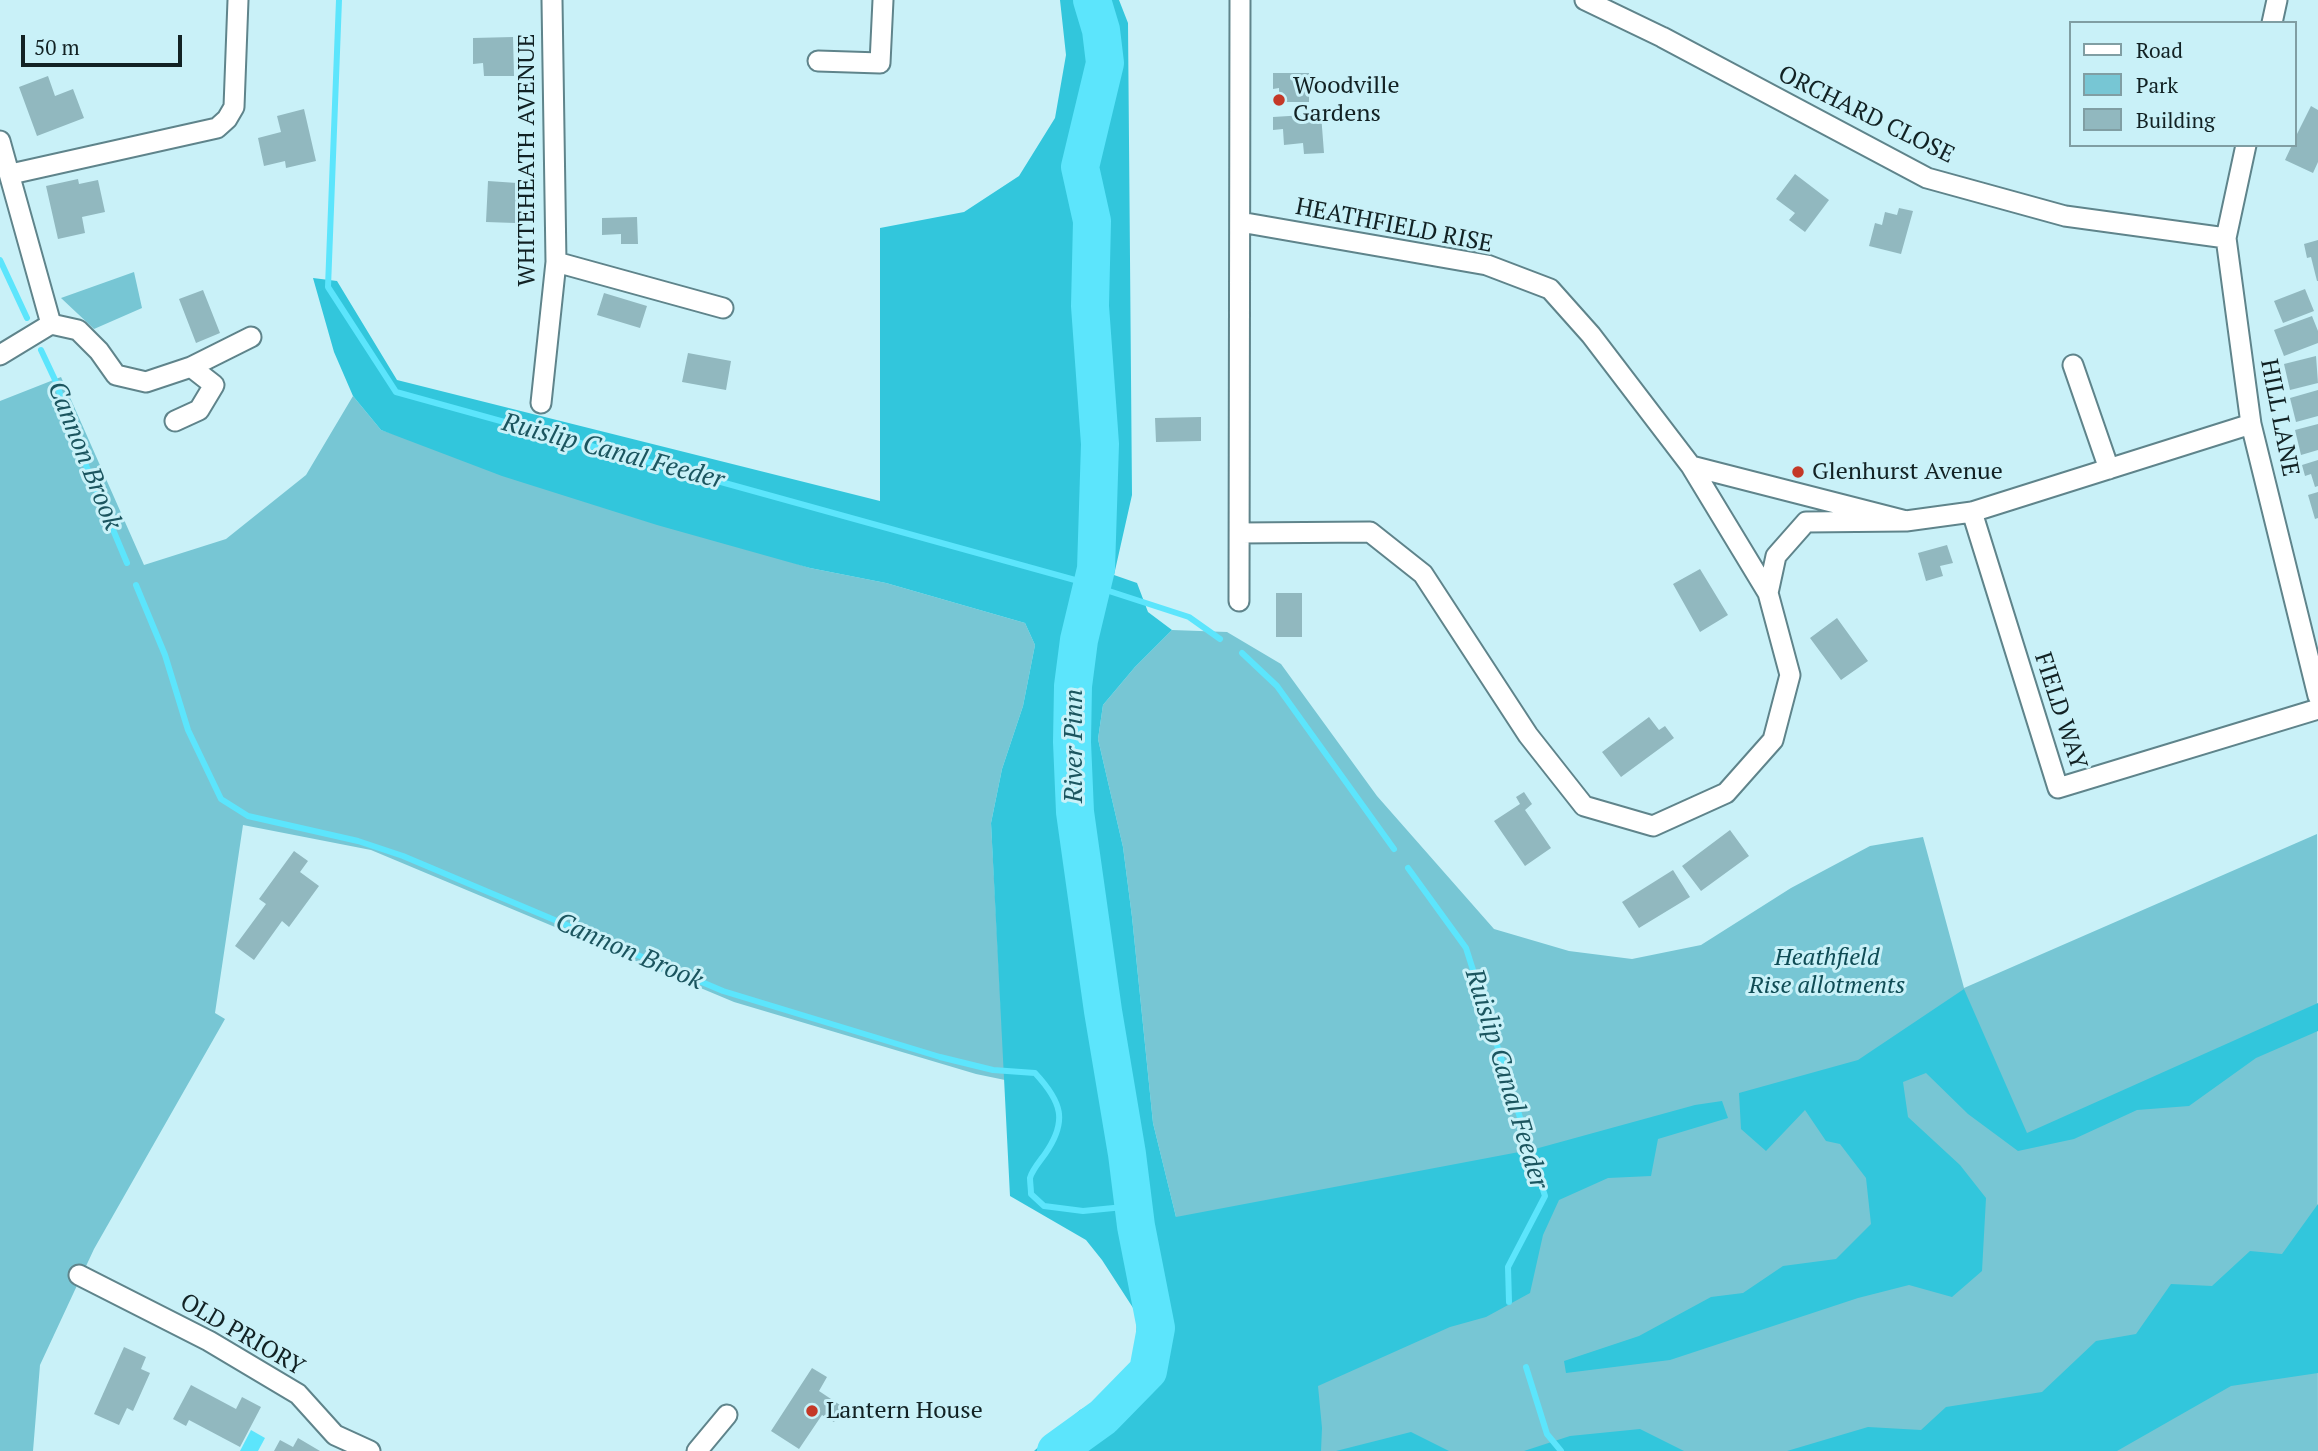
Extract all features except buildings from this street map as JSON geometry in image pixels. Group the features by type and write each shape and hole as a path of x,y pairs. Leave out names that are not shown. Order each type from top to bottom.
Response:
{"street":[{"path":"11,174 217,128 227,119 234,107 238,0"},
{"name":"WHITEHEATH AVENUE","path":"541,403 556,262 552,0"},
{"path":"818,61 880,63 883,0"},
{"path":"1239,601 1240,0"},
{"name":"ORCHARD CLOSE","path":"1585,0 1661,37 1927,178 2065,216 2226,238"},
{"path":"2272,21 2277,0"},
{"path":"0,141 51,324"},
{"name":"HILL LANE","path":"2246,147 2226,238 2251,424 2318,696"},
{"name":"HEATHFIELD RISE","path":"1240,222 1487,265 1550,289 1591,335 1691,466"},
{"path":"556,262 723,308"},
{"path":"0,355 51,324 78,330 99,351 116,375 146,382 191,368 251,337"},
{"path":"2074,365 2109,469"},
{"path":"175,421 199,410 214,385 191,368"},
{"path":"1768,593 1776,556 1806,522 1906,520 1972,512 2251,424"},
{"path":"1240,533 1370,532 1423,574 1528,734 1584,806 1653,826 1726,793 1773,740 1790,676 1768,593 1691,466"},
{"path":"1691,466 1906,520"},
{"name":"FIELD WAY","path":"1972,512 2057,788 2318,709"},
{"name":"OLD PRIORY","path":"79,1275 209,1340 298,1394 335,1435 370,1451"},
{"path":"697,1451 727,1415"}],"green space":[{"path":"134,272 142,308 94,329 61,298"},
{"path":"61,377 144,565 226,539 306,475 353,396 381,430 810,568 886,583 1025,623 1035,645 1023,706 1002,769 991,823 1005,1080 976,1074 734,1002 371,850 243,825 215,1013 225,1019 94,1249 40,1365 33,1451 0,1451 0,401"},
{"name":"Heathfield Rise allotments","path":"1172,630 1227,632 1281,664 1377,796 1494,929 1569,951 1632,959 1701,945 1791,888 1870,846 1923,837 1964,988 2317,834 2318,1451 1127,1451 1176,1217 1153,1123 1123,847 1098,739 1103,705 1135,667"}],"shaded area":[{"path":"1060,0 1119,0 1128,23 1132,495 1114,575 1137,583 1148,612 1172,630 1135,667 1103,705 1098,739 1123,847 1153,1123 1176,1217 1535,1149 1695,1105 1722,1101 1728,1118 1658,1139 1651,1176 1608,1178 1559,1200 1543,1235 1530,1293 1486,1317 1450,1327 1318,1386 1321,1451 1034,1451 1080,1410 1112,1393 1135,1368 1137,1314 1086,1240 1010,1196 991,823 1002,769 1023,706 1035,645 1025,623 886,583 810,568 657,525 502,476 381,430 353,396 334,352 313,278 337,281 397,380 880,501 880,228 964,212 1019,176 1055,118 1066,55"},
{"path":"1964,989 2027,1133 2318,1003 2318,1031 2256,1058 2189,1106 2137,1110 2074,1139 2018,1151 1968,1114 1926,1073 1903,1082 1908,1117 1960,1165 1986,1198 1982,1271 1952,1297 1909,1285 1858,1298 1670,1360 1566,1373 1564,1361 1639,1336 1711,1297 1743,1293 1783,1266 1836,1259 1871,1224 1866,1178 1840,1144 1826,1141 1805,1110 1766,1151 1741,1129 1739,1093 1858,1060"},
{"path":"2318,1204 2318,1373 2231,1386 2117,1451 1787,1451 1868,1427 1921,1430 1946,1407 2042,1392 2096,1341 2136,1334 2171,1284 2212,1286 2250,1251 2282,1254"},
{"path":"1640,1429 1684,1451 1524,1451 1570,1436"},
{"path":"251,1430 265,1438 258,1451 240,1451"},
{"path":"1411,1432 1449,1451 1336,1451"}],"waterway":[{"name":"Ruislip Canal Feeder","path":"339,0 328,287 396,392 1075,580 1189,617 1220,639"},
{"name":"River Pinn","path":"1056,1451 1103,1417 1148,1371 1156,1328 1136,1226 1075,812 1073,686 1079,640 1096,569 1100,444 1090,306 1092,221 1080,167 1105,63 1101,30 1092,0"},
{"name":"Cannon Brook","path":"0,260 27,318"},
{"name":"Cannon Brook","path":"41,350 127,563"},
{"name":"Cannon Brook","path":"136,585 165,655 188,730 221,799 248,816 358,841 403,856 723,991 940,1057 993,1070 1035,1073 1056,1103 1059,1122 1052,1142 1031,1175 1031,1194 1044,1206 1083,1211 1134,1206"},
{"name":"Ruislip Canal Feeder","path":"1242,653 1277,686 1394,849"},
{"name":"Ruislip Canal Feeder","path":"1408,868 1466,948 1545,1196 1508,1267 1509,1302"},
{"name":"Ruislip Canal Feeder","path":"1526,1367 1547,1434 1561,1451"}],"place":[{"name":"Woodville Gardens","path":"1279,100"},
{"name":"Glenhurst Avenue","path":"1798,472"},
{"name":"Lantern House","path":"812,1411"}]}
